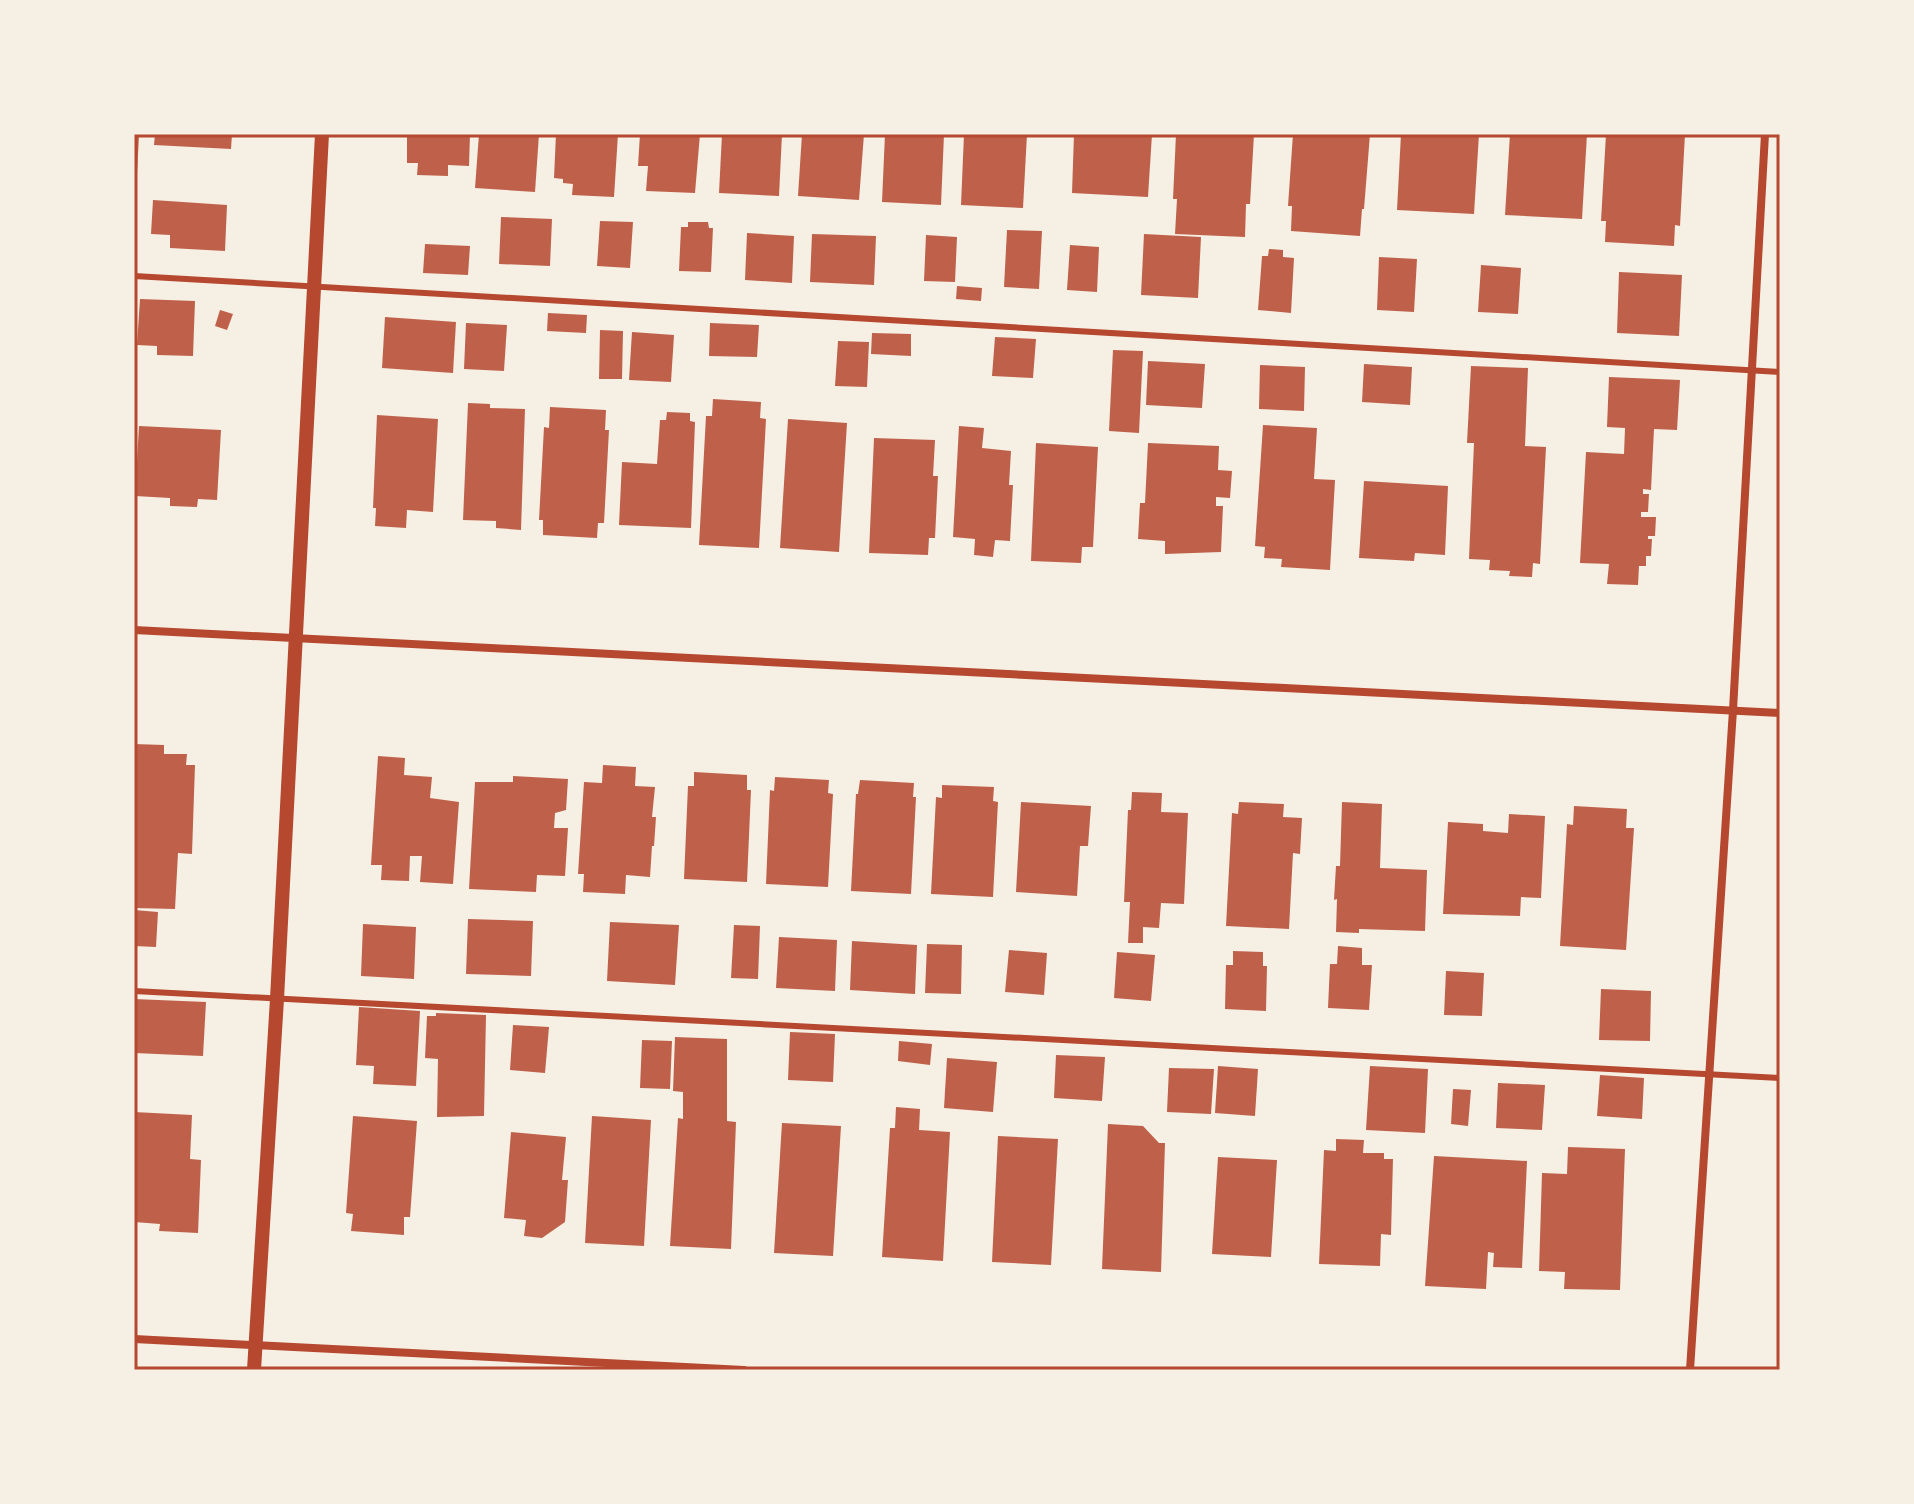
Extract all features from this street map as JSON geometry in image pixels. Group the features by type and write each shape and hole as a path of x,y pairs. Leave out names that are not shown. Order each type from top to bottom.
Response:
{"street":[{"path":"254,1370 297,639 322,134"},
{"path":"1690,1370 1733,710 1765,134"},
{"path":"134,630 1780,713"},
{"path":"134,1339 744,1370"}],"lane":[{"path":"134,276 1780,372"},
{"path":"134,991 1780,1078"}],"building":[{"path":"155,134 232,134 231,149 154,145"},
{"path":"407,134 470,134 469,166 448,165 448,176 417,175 418,163 407,163"},
{"path":"479,134 539,134 535,192 475,188"},
{"path":"556,134 618,134 614,197 572,195 573,184 554,178"},
{"path":"640,134 700,134 695,193 646,191 648,166 638,166"},
{"path":"722,134 782,134 779,196 719,193"},
{"path":"802,134 864,134 859,200 798,196"},
{"path":"885,134 944,134 941,205 882,202"},
{"path":"964,134 1027,134 1023,208 961,205"},
{"path":"1074,134 1152,134 1148,197 1072,193"},
{"path":"1176,134 1254,134 1245,237 1175,234"},
{"path":"1293,134 1370,134 1360,236 1291,231 1292,206 1288,206"},
{"path":"1401,134 1479,134 1474,214 1397,210"},
{"path":"1510,134 1587,134 1582,219 1505,215"},
{"path":"1606,134 1685,134 1680,226 1675,225 1674,246 1605,242 1606,221 1601,221"},
{"path":"134,135 139,135 137,174 134,174"},
{"path":"153,200 227,205 225,251 170,248 170,235 151,234"},
{"path":"501,217 552,219 550,266 499,264"},
{"path":"600,221 633,222 630,268 597,266"},
{"path":"688,222 708,222 709,228 713,228 711,272 679,271 681,227 688,227"},
{"path":"1007,230 1042,231 1039,289 1004,287"},
{"path":"747,233 794,236 792,283 745,280"},
{"path":"812,234 876,236 874,285 810,282"},
{"path":"1144,234 1201,237 1198,298 1141,295"},
{"path":"926,235 957,237 955,282 924,281"},
{"path":"425,244 470,246 468,275 423,273"},
{"path":"1070,245 1099,247 1097,292 1067,290"},
{"path":"1269,249 1283,250 1283,257 1294,258 1291,313 1258,310 1262,256 1268,256"},
{"path":"1379,257 1417,259 1414,312 1377,310"},
{"path":"1481,265 1521,268 1518,314 1478,312"},
{"path":"1619,272 1682,275 1679,336 1617,333"},
{"path":"957,286 982,288 981,301 956,299"},
{"path":"140,299 195,301 193,356 157,355 157,346 137,345"},
{"path":"220,310 233,314 227,330 215,326"},
{"path":"548,313 587,315 586,333 547,331"},
{"path":"385,317 456,322 453,373 382,368"},
{"path":"466,323 507,325 504,371 464,369"},
{"path":"710,323 759,325 757,357 709,356"},
{"path":"600,330 623,331 622,379 599,379"},
{"path":"632,332 674,335 671,382 629,380"},
{"path":"872,333 911,334 911,356 871,354"},
{"path":"995,337 1036,339 1033,378 992,376"},
{"path":"838,341 869,342 867,387 835,386"},
{"path":"1113,350 1143,351 1139,433 1109,431"},
{"path":"1148,361 1205,364 1202,408 1146,405"},
{"path":"1364,364 1412,367 1410,405 1362,402"},
{"path":"1260,365 1305,367 1304,411 1259,409"},
{"path":"1471,366 1528,368 1525,446 1546,447 1540,564 1533,563 1532,577 1509,576 1510,571 1489,570 1490,560 1469,559 1474,443 1467,443"},
{"path":"1609,377 1680,380 1677,430 1654,429 1651,490 1643,489 1643,494 1649,494 1648,512 1641,512 1641,517 1656,517 1655,536 1648,536 1652,539 1651,556 1646,556 1646,566 1639,566 1638,585 1607,584 1609,564 1580,563 1586,452 1624,454 1625,428 1607,427"},
{"path":"713,399 761,402 760,418 766,419 759,548 699,545 706,416 712,416"},
{"path":"468,403 490,404 490,408 525,409 521,530 496,528 496,521 463,520"},
{"path":"550,407 606,410 605,430 609,430 604,523 598,523 597,538 543,535 543,520 539,520 544,427 549,428"},
{"path":"667,412 690,413 690,421 695,422 691,528 619,525 622,462 657,464 660,420 666,420"},
{"path":"377,415 438,419 433,512 407,510 406,528 375,526"},
{"path":"788,419 847,423 839,552 780,548"},
{"path":"1263,425 1317,428 1314,479 1335,480 1330,570 1281,567 1282,559 1264,558 1265,547 1255,546"},
{"path":"139,426 221,430 217,500 198,499 197,507 170,506 170,498 135,496"},
{"path":"959,426 984,428 982,448 1011,451 1010,541 995,540 993,557 974,555 975,539 953,537"},
{"path":"874,438 935,440 933,476 938,476 935,538 929,538 928,555 869,553"},
{"path":"1036,443 1098,447 1093,547 1082,547 1081,563 1031,561"},
{"path":"1148,443 1219,446 1218,470 1232,471 1230,498 1216,497 1216,506 1223,506 1221,552 1165,554 1165,541 1138,539 1140,503 1145,503"},
{"path":"1364,481 1448,486 1445,555 1415,553 1414,561 1359,558"},
{"path":"134,744 164,745 164,754 187,754 186,765 195,765 192,854 178,853 175,909 134,908"},
{"path":"378,756 405,758 404,775 432,777 430,798 459,802 453,884 420,882 422,856 410,856 409,881 381,880 382,865 371,865"},
{"path":"603,765 636,767 635,786 655,787 652,817 656,817 650,877 626,875 625,894 583,892 584,874 578,874 584,782 602,783"},
{"path":"694,772 747,775 747,790 751,790 747,882 684,879 688,786 694,786"},
{"path":"513,776 568,779 566,810 555,813 554,828 568,828 565,876 537,875 536,892 469,889 475,782 513,782"},
{"path":"775,777 829,780 828,793 833,794 828,887 766,884 770,790 774,791"},
{"path":"860,780 914,783 911,894 851,891 856,794"},
{"path":"942,785 994,787 993,801 998,802 993,897 931,894 936,797 942,798"},
{"path":"1132,792 1162,793 1161,812 1188,813 1184,904 1161,903 1159,928 1143,927 1143,943 1128,943 1130,902 1124,902 1128,810 1131,810"},
{"path":"1021,802 1091,806 1088,846 1080,846 1077,896 1016,892"},
{"path":"1239,802 1284,804 1283,817 1302,818 1300,854 1293,853 1289,929 1226,926 1232,813 1238,814"},
{"path":"1342,802 1382,804 1380,868 1427,870 1425,931 1359,929 1359,933 1336,932 1337,899 1334,900 1336,866 1340,866"},
{"path":"1574,806 1627,809 1626,828 1634,828 1626,950 1560,946 1567,824 1573,825"},
{"path":"1509,814 1545,816 1541,898 1521,897 1520,916 1443,914 1448,822 1483,824 1483,831 1508,833"},
{"path":"134,910 158,912 156,947 134,946"},
{"path":"468,919 533,921 531,976 466,974"},
{"path":"610,922 679,925 675,985 607,981"},
{"path":"363,924 416,927 414,979 361,976"},
{"path":"734,925 760,926 758,979 731,978"},
{"path":"779,937 837,940 835,991 776,988"},
{"path":"852,941 917,945 915,994 850,990"},
{"path":"927,944 962,945 961,994 925,993"},
{"path":"1338,946 1362,948 1362,965 1372,965 1369,1010 1328,1008 1330,964 1337,964"},
{"path":"1009,950 1047,953 1044,995 1005,992"},
{"path":"1233,951 1263,952 1263,966 1267,966 1266,1011 1225,1009 1226,965 1233,965"},
{"path":"1117,952 1155,955 1151,1001 1114,998"},
{"path":"1446,971 1484,973 1482,1016 1444,1015"},
{"path":"1601,989 1651,991 1650,1041 1599,1040"},
{"path":"134,999 206,1002 203,1056 134,1053"},
{"path":"359,1007 420,1011 416,1086 373,1084 374,1066 356,1065"},
{"path":"436,1013 486,1015 484,1116 437,1117 438,1059 425,1058 427,1016 436,1016"},
{"path":"513,1025 549,1027 545,1073 510,1070"},
{"path":"790,1032 835,1034 833,1082 788,1080"},
{"path":"675,1037 727,1039 727,1121 736,1122 731,1249 670,1246 678,1118 683,1119 683,1092 673,1091"},
{"path":"642,1040 672,1041 670,1089 640,1088"},
{"path":"899,1041 932,1044 930,1065 898,1061"},
{"path":"1056,1055 1105,1057 1102,1101 1054,1098"},
{"path":"947,1058 997,1062 993,1112 944,1108"},
{"path":"1218,1066 1258,1069 1255,1116 1215,1113"},
{"path":"1370,1066 1428,1069 1425,1133 1366,1130"},
{"path":"1169,1068 1214,1069 1211,1114 1167,1112"},
{"path":"1600,1075 1644,1078 1642,1119 1597,1116"},
{"path":"1498,1083 1545,1085 1542,1130 1496,1128"},
{"path":"1453,1089 1471,1090 1468,1126 1451,1124"},
{"path":"896,1107 920,1109 919,1130 950,1132 943,1261 882,1257 890,1128 895,1128"},
{"path":"134,1112 192,1115 190,1159 201,1160 198,1233 159,1231 160,1224 134,1222"},
{"path":"353,1116 417,1121 410,1217 404,1217 404,1235 351,1231 353,1214 346,1213"},
{"path":"592,1116 651,1120 644,1246 585,1243"},
{"path":"782,1123 841,1126 833,1256 774,1253"},
{"path":"1108,1124 1143,1126 1159,1143 1165,1143 1161,1272 1102,1269"},
{"path":"511,1132 566,1137 562,1180 568,1180 565,1222 542,1238 524,1236 526,1220 504,1218"},
{"path":"998,1136 1058,1139 1051,1265 992,1262"},
{"path":"1336,1139 1364,1140 1363,1153 1384,1153 1384,1159 1393,1159 1391,1235 1381,1234 1380,1266 1319,1264 1324,1150 1336,1151"},
{"path":"1568,1147 1625,1149 1620,1290 1564,1289 1565,1272 1539,1271 1542,1173 1567,1174"},
{"path":"1434,1156 1527,1161 1522,1268 1493,1267 1494,1253 1488,1252 1486,1289 1425,1286"},
{"path":"1218,1157 1277,1160 1271,1257 1212,1254"}]}
